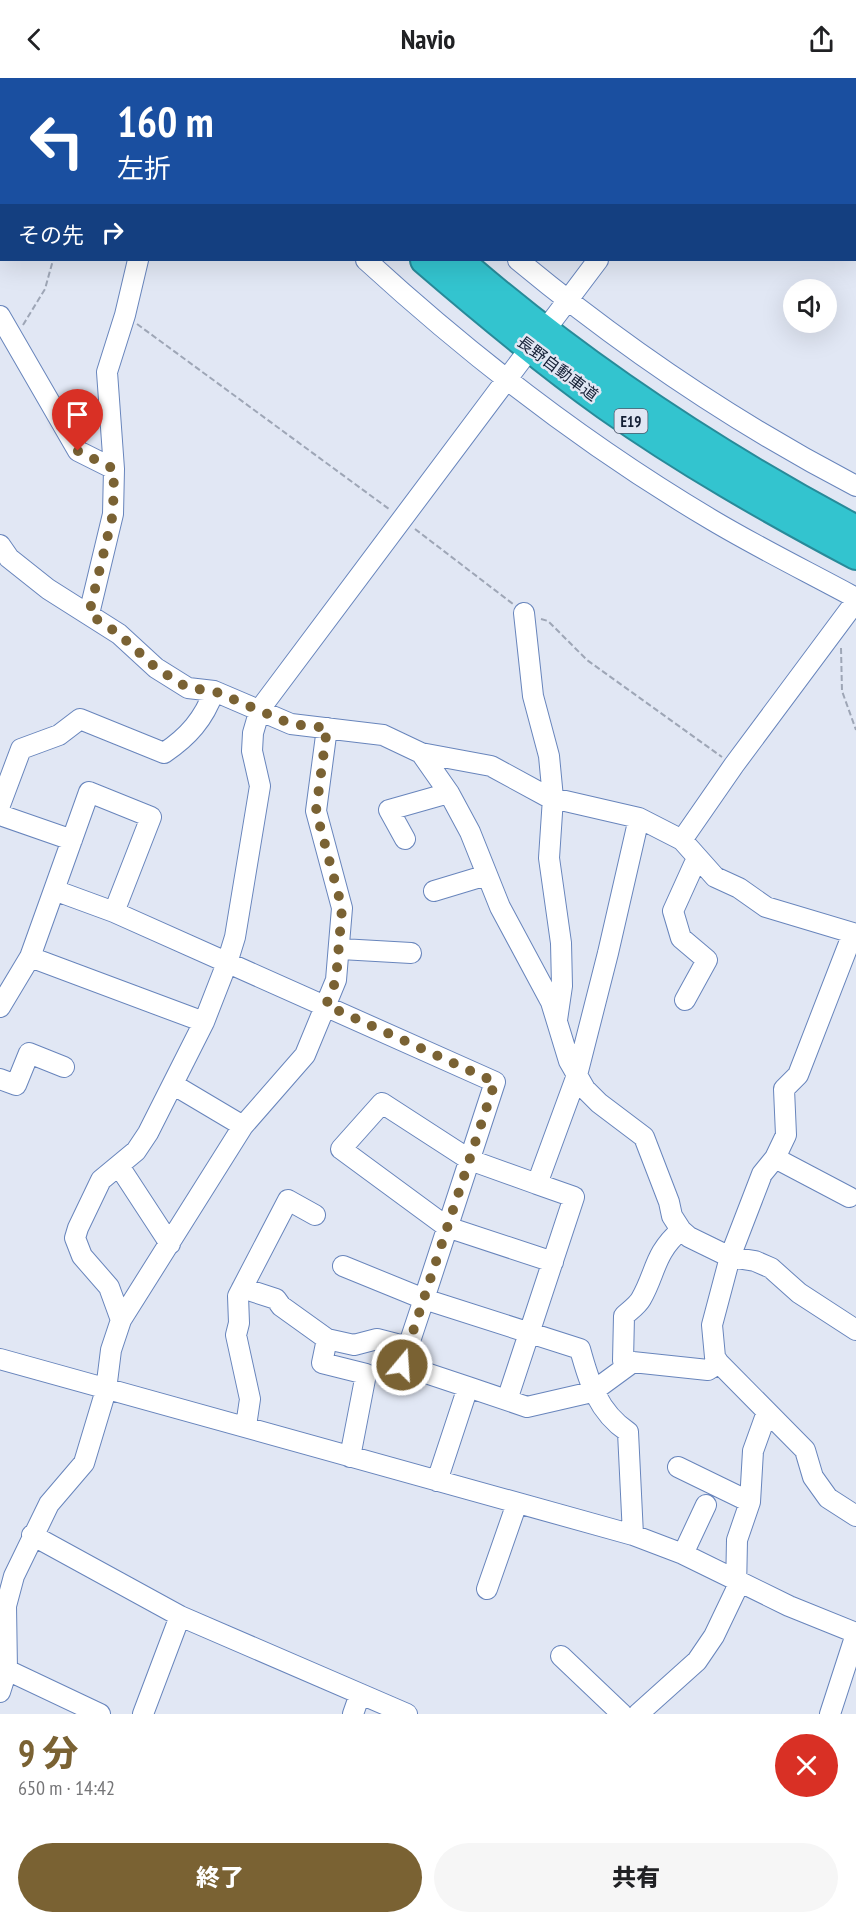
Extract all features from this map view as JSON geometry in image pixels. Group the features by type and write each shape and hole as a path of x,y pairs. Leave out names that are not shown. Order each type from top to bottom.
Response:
{"highway":[{"name":"長野自動車道","path":"426,261 536,352 607,405 742,492 856,555"},
{"name":"長野自動車道","path":"459,261 550,336 620,388 753,474 856,530"}],"street":[{"path":"89,614 113,514 114,469 107,372 125,315 138,261"},
{"path":"367,261 507,380 579,434 710,519 856,599 682,840"},
{"path":"519,261 568,301 702,396 785,447 856,486"},
{"path":"552,321 597,261"},
{"path":"0,316 78,451 114,469"},
{"path":"121,1320 109,1287 82,1256 75,1238 100,1180 136,1151 174,1085 204,1022 227,963 236,937 260,786 252,751 253,733 260,710 522,359"},
{"path":"0,545 9,558 48,589 119,634 156,668 188,688 214,691 291,724 383,735 421,753 491,766 553,798 639,818 682,840 715,877 739,888 766,907 854,934 798,1075 784,1089 786,1135 775,1158 762,1174 730,1257 712,1325 715,1357 719,1364 805,1450 813,1477 828,1498 856,1516"},
{"path":"524,613 533,696 549,756 553,798 549,858 561,943 562,976 557,1023"},
{"path":"0,805 21,749 59,735 80,719 164,753 194,730 209,706 214,691"},
{"path":"0,1692 7,1670 6,1606 14,1576 49,1504 84,1463 106,1390 111,1350 121,1320 243,1126 305,1055 336,980 341,949 342,908 316,811 327,728"},
{"path":"421,753 449,793 470,832 512,933 551,1002 569,1061 585,1089 599,1103 644,1137 669,1202 672,1216 681,1230 689,1238 730,1257 755,1261 771,1268 799,1293 856,1330"},
{"path":"0,1007 30,957 89,792 152,817 114,912"},
{"path":"405,839 389,810 449,793"},
{"path":"0,815 72,840"},
{"path":"537,1184 577,1075 609,953 639,818"},
{"path":"685,1000 707,960 681,938 673,911 697,858"},
{"path":"434,891 487,875"},
{"path":"54,890 114,912 495,1082 402,1365 527,1407 592,1392 633,1362"},
{"path":"341,949 411,953"},
{"path":"30,957 204,1022"},
{"path":"0,1079 16,1085 29,1053 64,1067"},
{"path":"174,1085 243,1126"},
{"path":"507,1400 553,1262 574,1197 470,1160 382,1103 341,1149 447,1227 553,1262"},
{"path":"775,1158 849,1197"},
{"path":"118,1166 170,1244"},
{"path":"246,1426 250,1400 236,1335 239,1323 238,1296 288,1200 315,1215"},
{"path":"681,1230 670,1239 653,1267 640,1300 624,1316 623,1360 708,1370 719,1364"},
{"path":"343,1266 424,1299 580,1349 592,1392 614,1422 628,1432 633,1535"},
{"path":"242,1288 276,1299 281,1306 327,1339 354,1344 376,1339 408,1347"},
{"path":"327,1339 322,1363 366,1374 350,1457"},
{"path":"0,1359 633,1535 682,1554 789,1606 856,1633 830,1714"},
{"path":"437,1481 468,1387"},
{"path":"638,1714 697,1661 714,1636 736,1590 737,1540 750,1502 753,1452 767,1412"},
{"path":"678,1467 750,1502"},
{"path":"487,1589 516,1503"},
{"path":"682,1554 706,1505"},
{"path":"32,1535 180,1616 407,1714"},
{"path":"143,1714 180,1616"},
{"path":"561,1656 622,1714"},
{"path":"7,1670 100,1714"},
{"path":"353,1714 360,1694"}],"path":[{"path":"13,339 41,297 52,261"},
{"path":"125,315 402,519 524,613 548,621 587,660 734,765"},
{"path":"836,628 840,639 844,672 842,691 856,730"}],"route":[{"path":"78,451 114,469 113,514 89,614 119,634 156,668 188,688 214,691 291,724 327,728 316,811 342,908 341,949 336,980 326,1005 495,1082 402,1365"}]}
